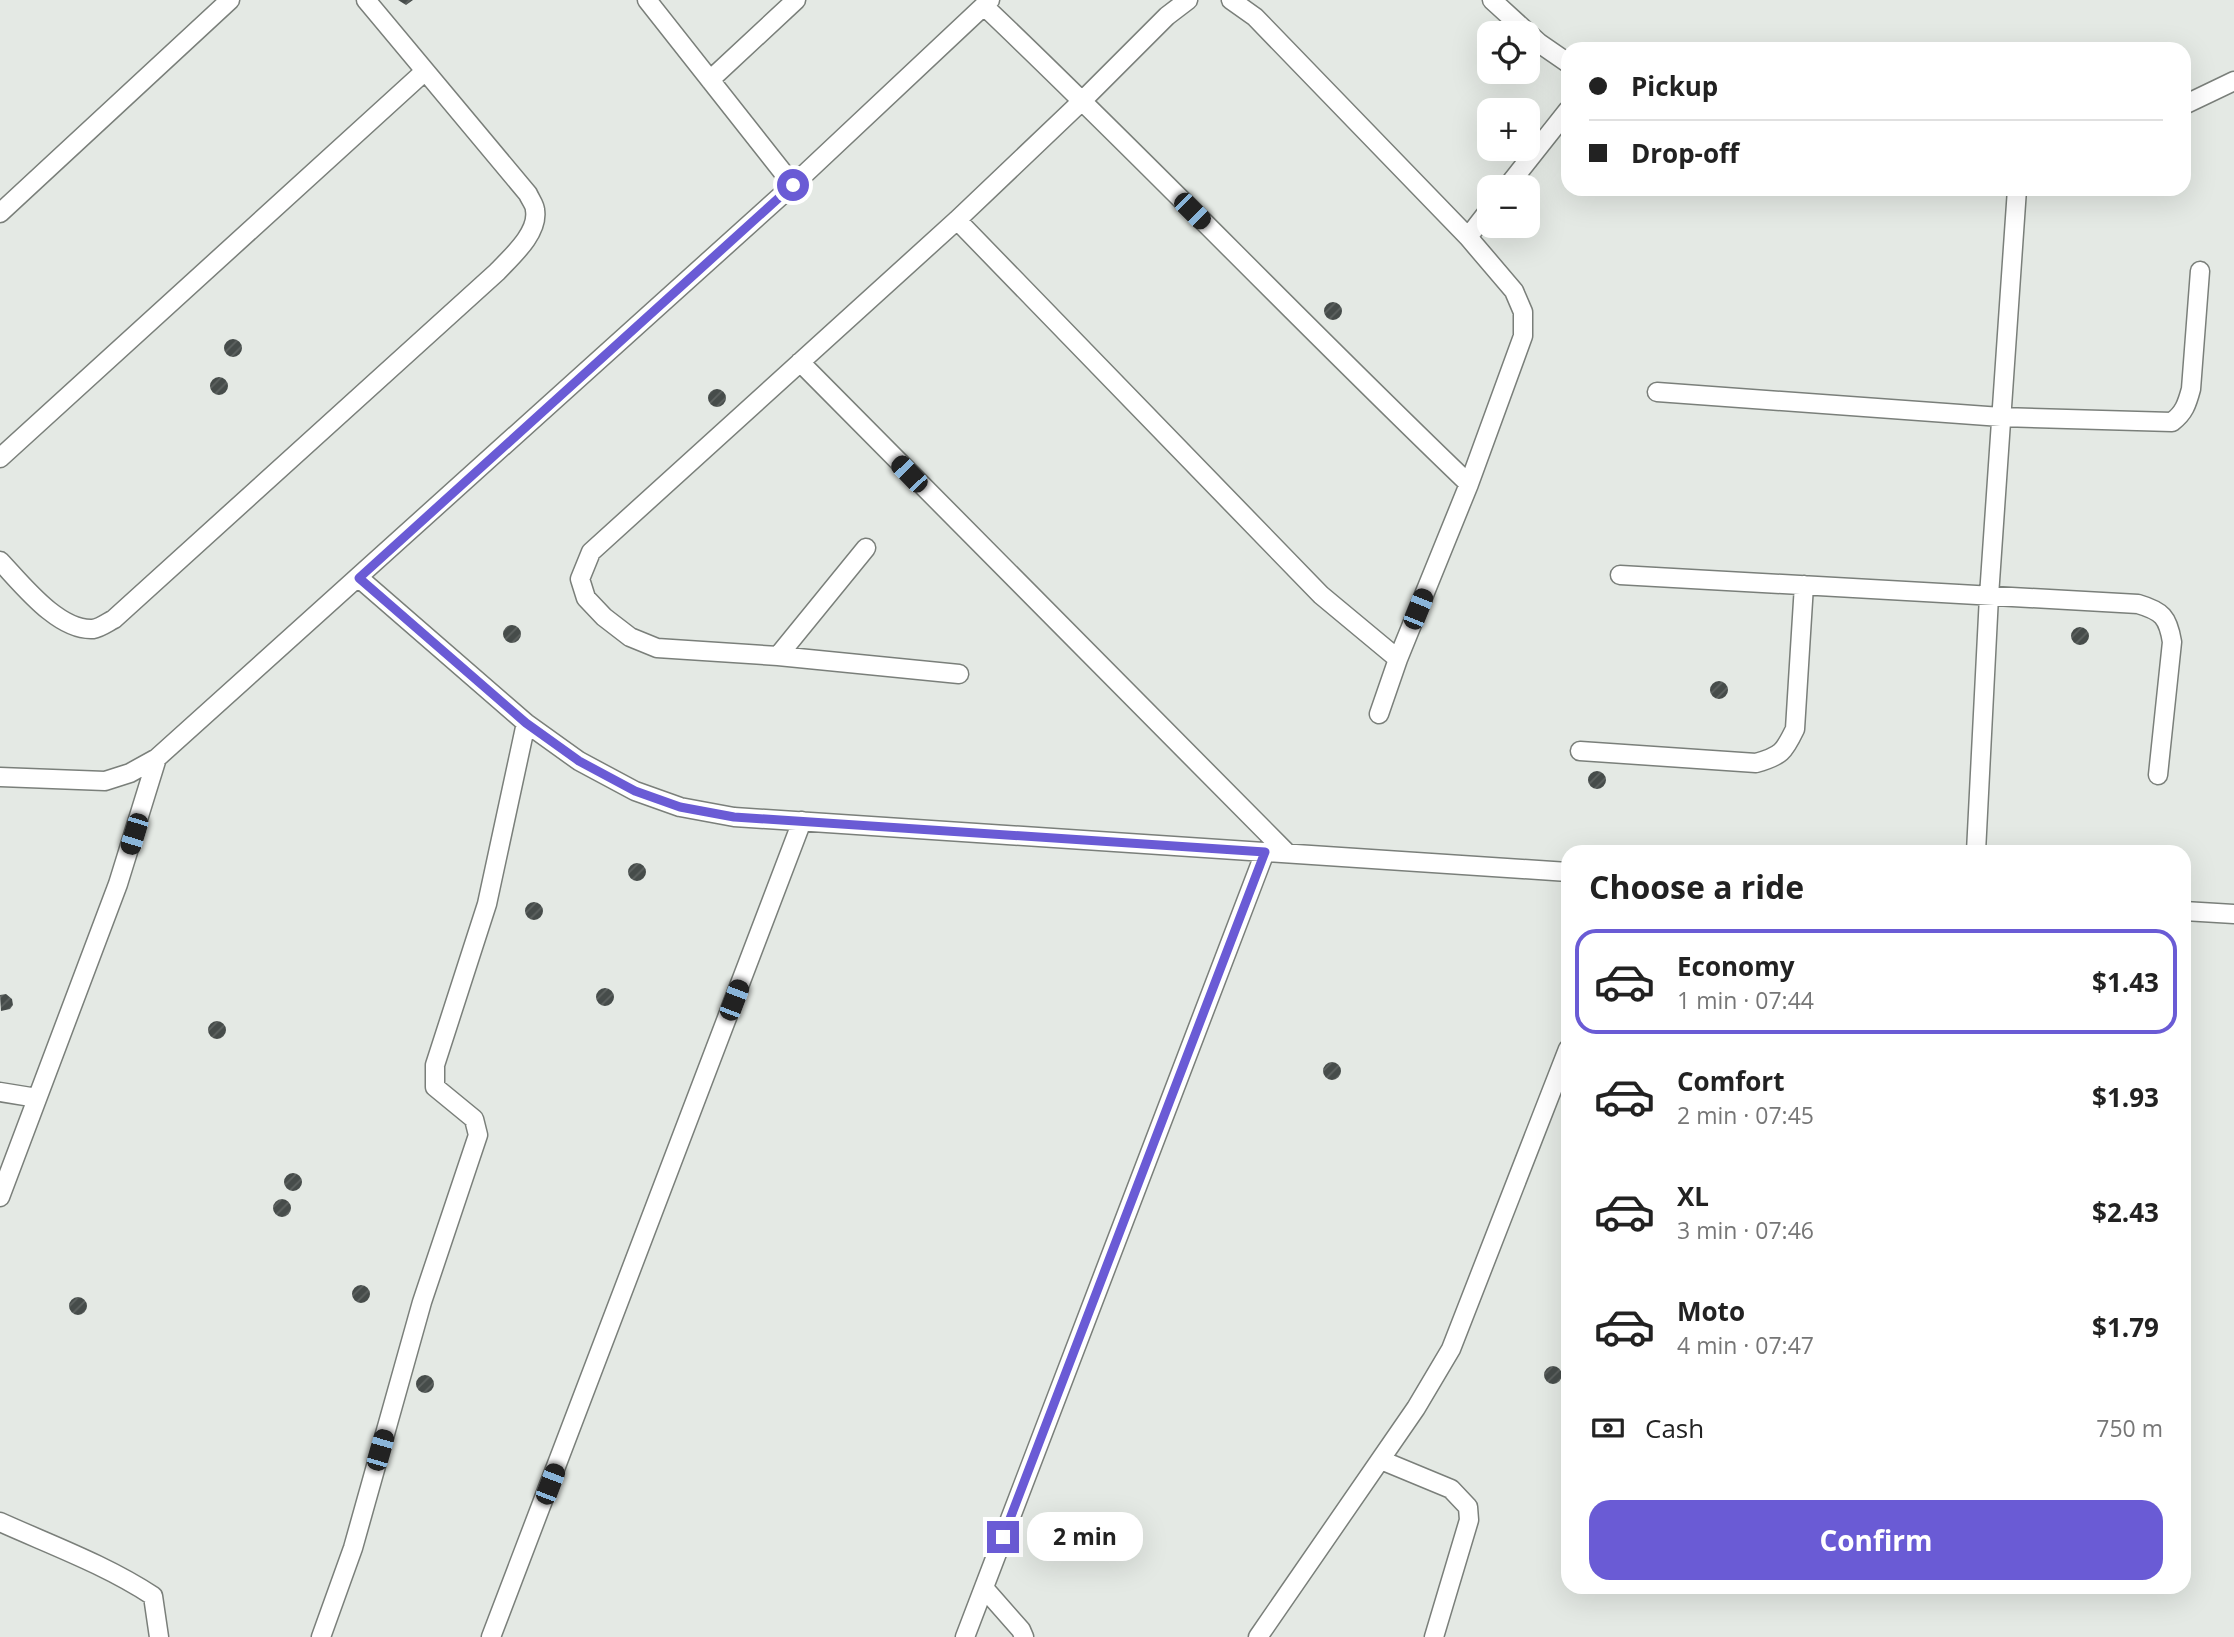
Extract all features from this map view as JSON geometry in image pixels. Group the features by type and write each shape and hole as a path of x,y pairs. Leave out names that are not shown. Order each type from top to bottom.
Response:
{"street":[{"path":"0,213 230,0"},
{"path":"0,561 47,610 77,626 95,629 114,620 497,272 523,243 533,226 536,211 528,194 366,0"},
{"path":"647,0 793,185"},
{"path":"710,80 796,0"},
{"path":"959,674 778,656 657,648 630,637 604,617 586,598 580,579 591,552 957,220 1167,16 1188,0"},
{"path":"1231,0 1255,17 1468,237 1514,291 1523,312 1523,336 1469,484 1398,659 1379,714"},
{"path":"1492,0 1539,43 1561,58"},
{"path":"0,776 105,781 130,773 157,758 793,185 987,3 1301,321 1469,484"},
{"path":"0,458 424,72"},
{"path":"2191,102 2234,81"},
{"path":"1517,175 1561,119"},
{"path":"1976,845 1989,596 2017,196"},
{"path":"957,220 1321,595 1398,659"},
{"path":"1468,237 1477,226"},
{"path":"1657,392 2001,416 2172,422 2182,414 2191,390 2200,271"},
{"path":"800,362 1287,853"},
{"path":"778,656 866,548"},
{"path":"1620,575 2138,604 2157,610 2169,624 2172,642 2158,775"},
{"path":"359,578 526,723 579,761 635,791 680,807 734,817 1561,872"},
{"path":"1580,751 1756,763 1776,758 1786,748 1795,729 1804,585"},
{"path":"321,1637 353,1548 422,1302 478,1135 474,1119 435,1087 435,1065 487,904 526,723"},
{"path":"0,1197 118,884 157,758"},
{"path":"491,1637 802,821"},
{"path":"965,1637 1265,852"},
{"path":"2191,911 2234,914"},
{"path":"1258,1637 1381,1460 1451,1349 1561,1067"},
{"path":"0,1092 37,1098"},
{"path":"1381,1460 1451,1489 1468,1507 1469,1520 1434,1637"},
{"path":"0,1522 105,1569 153,1596 159,1637"},
{"path":"984,1588 1021,1630 1024,1637"}],"building":[{"path":"398,0 413,0 406,5"},
{"path":"1333,302 1339,305 1342,311 1339,317 1333,320 1327,317 1324,311 1327,305"},
{"path":"233,339 239,342 242,348 239,354 233,357 227,354 224,348 227,342"},
{"path":"219,377 225,380 228,386 225,392 219,395 213,392 210,386 213,380"},
{"path":"717,389 723,392 726,398 723,404 717,407 711,404 708,398 711,392"},
{"path":"512,625 518,628 521,634 518,640 512,643 506,640 503,634 506,628"},
{"path":"2080,627 2086,630 2089,636 2086,642 2080,645 2074,642 2071,636 2074,630"},
{"path":"1719,681 1725,684 1728,690 1725,696 1719,699 1713,696 1710,690 1713,684"},
{"path":"1597,771 1603,774 1606,780 1603,786 1597,789 1591,786 1588,780 1591,774"},
{"path":"637,863 643,866 646,872 643,878 637,881 631,878 628,872 631,866"},
{"path":"534,902 540,905 543,911 540,917 534,920 528,917 525,911 528,905"},
{"path":"605,988 611,991 614,997 611,1003 605,1006 599,1003 596,997 599,991"},
{"path":"6,994 12,999 13,1005 10,1009 1,1011 0,995"},
{"path":"217,1021 223,1024 226,1030 223,1036 217,1039 211,1036 208,1030 211,1024"},
{"path":"1332,1062 1338,1065 1341,1071 1338,1077 1332,1080 1326,1077 1323,1071 1326,1065"},
{"path":"293,1173 299,1176 302,1182 299,1188 293,1191 287,1188 284,1182 287,1176"},
{"path":"282,1199 288,1202 291,1208 288,1214 282,1217 276,1214 273,1208 276,1202"},
{"path":"361,1285 367,1288 370,1294 367,1300 361,1303 355,1300 352,1294 355,1288"},
{"path":"78,1297 84,1300 87,1306 84,1312 78,1315 72,1312 69,1306 72,1300"},
{"path":"1553,1366 1559,1369 1559,1381 1553,1384 1547,1381 1544,1375 1547,1369"},
{"path":"425,1375 431,1378 434,1384 431,1390 425,1393 419,1390 416,1384 419,1378"}],"route":[{"path":"793,185 359,578 526,723 579,761 635,791 680,807 734,817 1265,852 1003,1537"}]}
